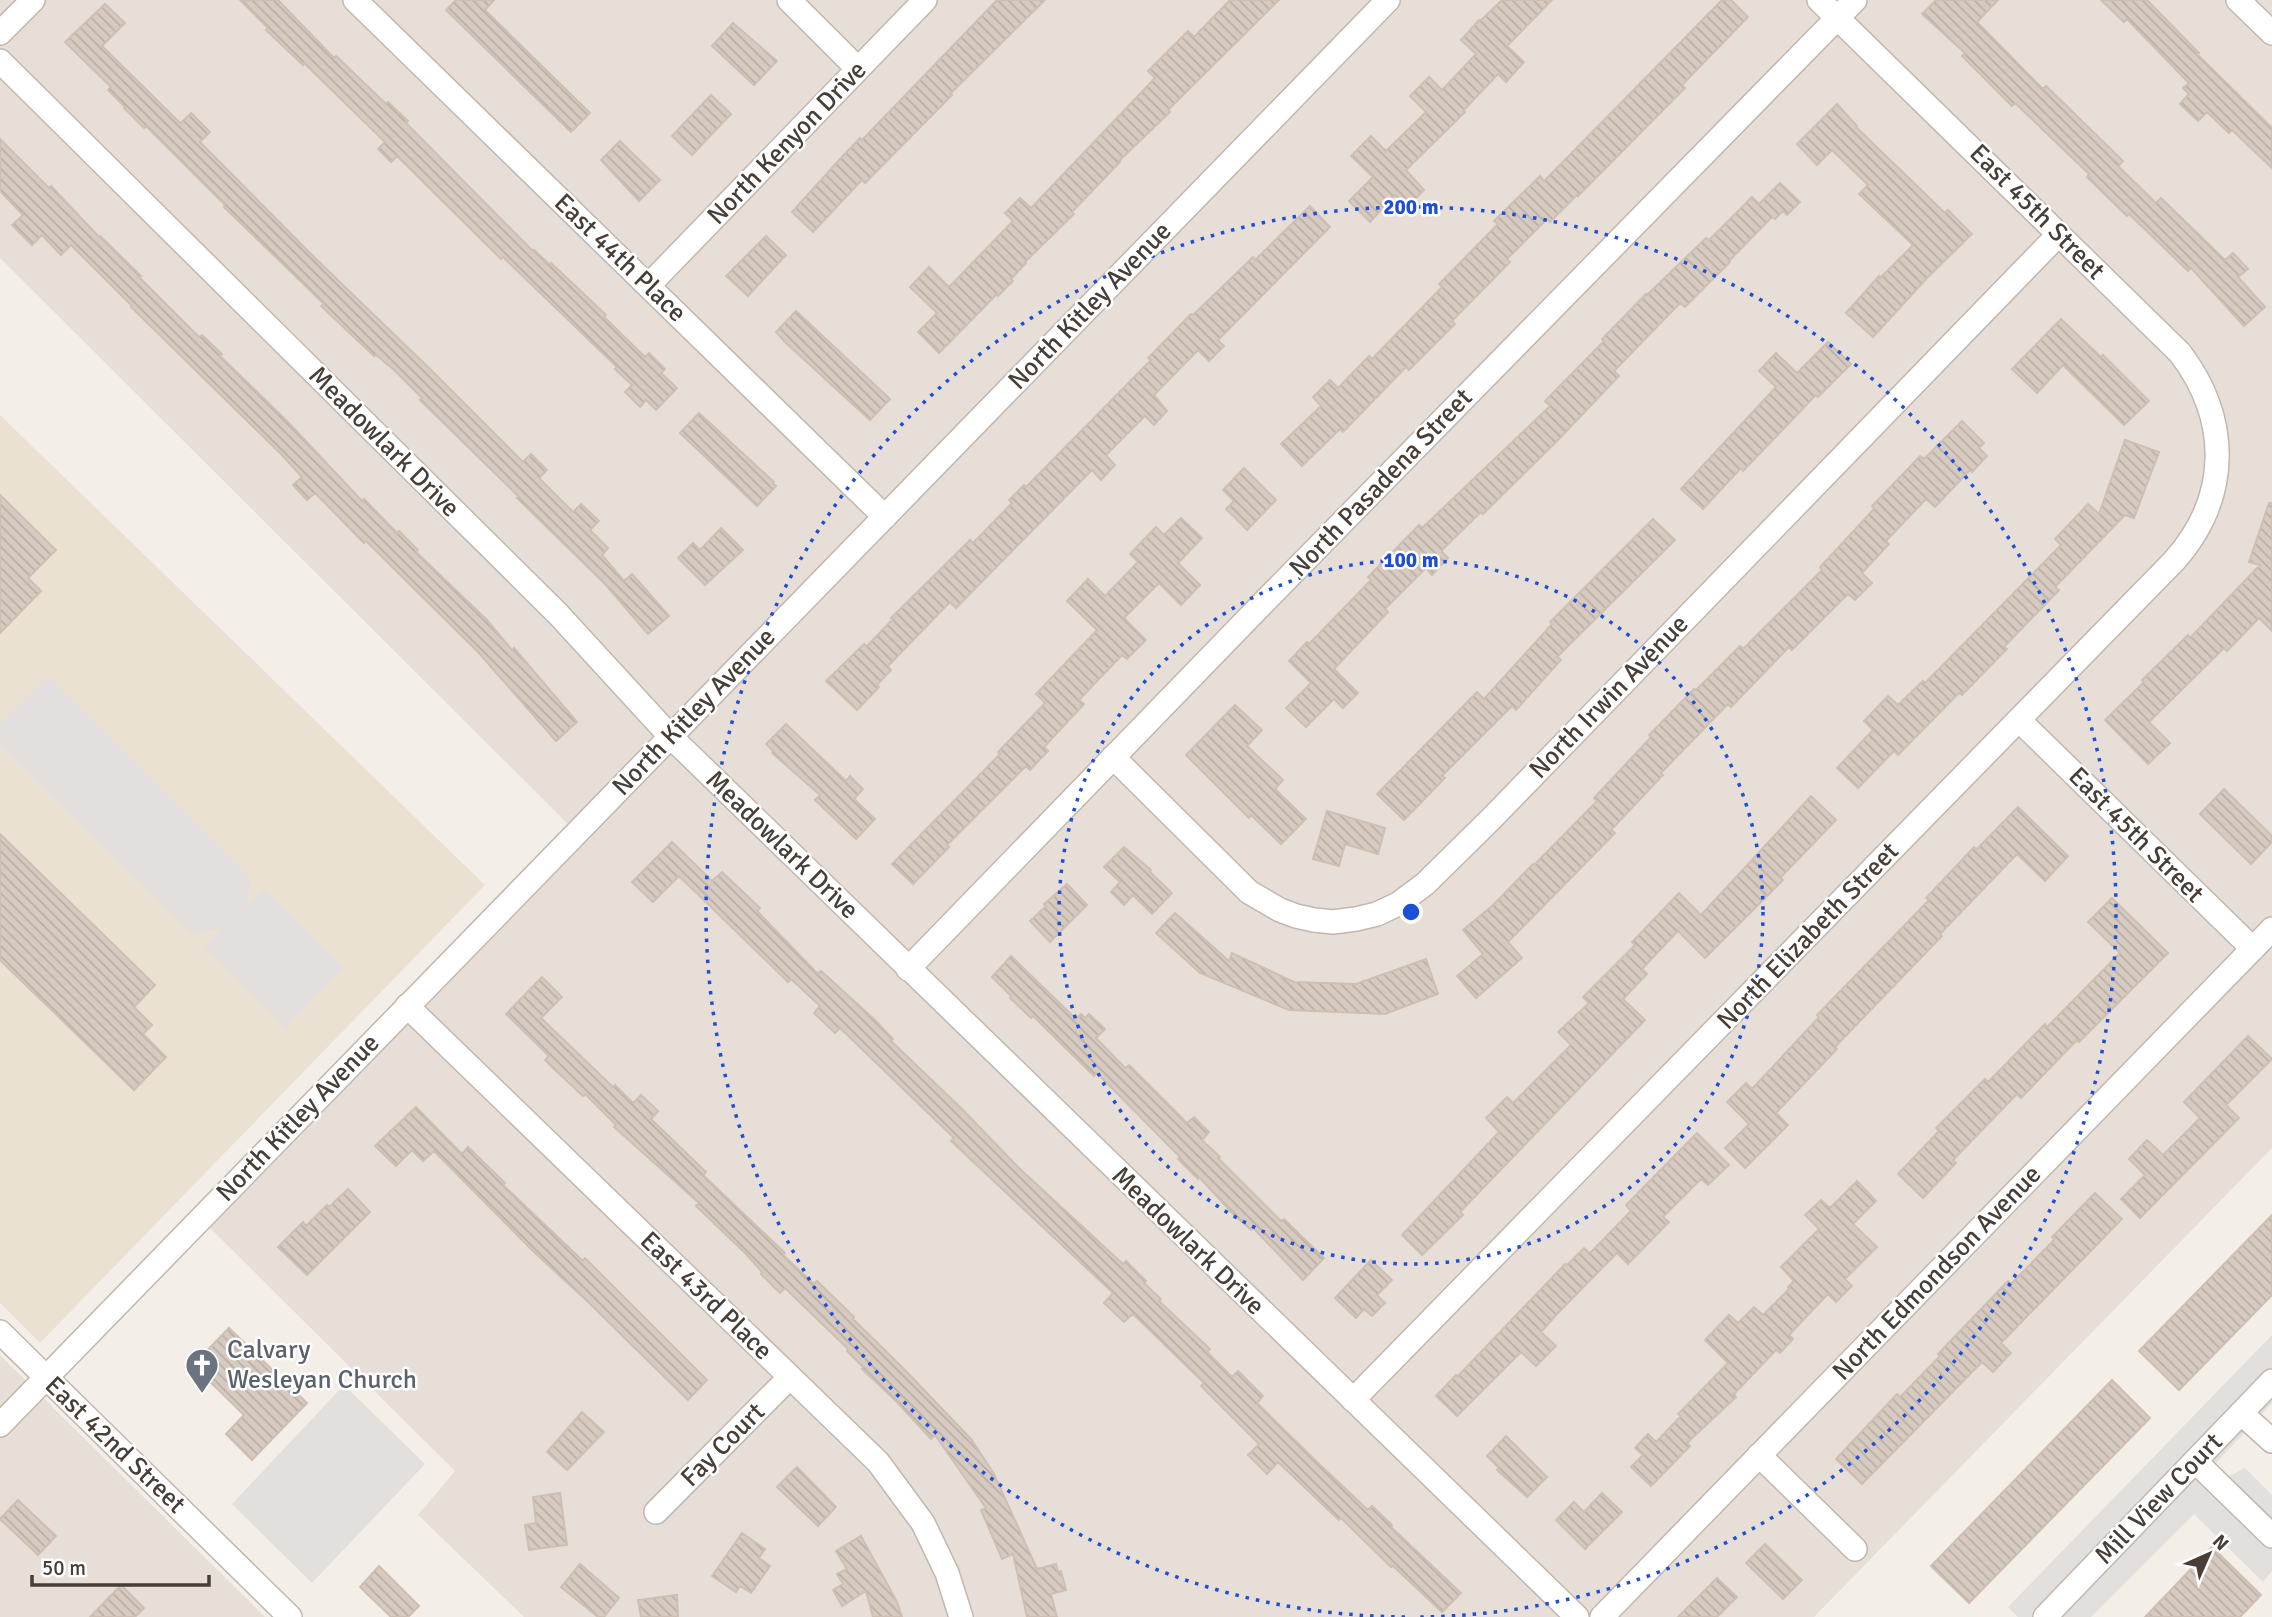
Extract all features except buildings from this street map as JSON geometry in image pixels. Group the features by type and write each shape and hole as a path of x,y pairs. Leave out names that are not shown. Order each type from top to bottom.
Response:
{"street":[{"path":"0,33 33,0"},
{"name":"East 44th Place","path":"355,0 885,517"},
{"path":"789,0 858,69"},
{"name":"North Kenyon Drive","path":"649,285 925,0"},
{"name":"North Kitley Avenue","path":"0,1425 1388,0"},
{"name":"East 45th Street","path":"1819,0 2172,344 2187,362 2209,402 2218,447"},
{"name":"North Pasadena Street","path":"908,969 1856,0"},
{"path":"2238,0 2272,33"},
{"name":"Meadowlark Drive","path":"0,61 558,614 670,736 1577,1617"},
{"name":"North Irwin Avenue","path":"1113,757 1250,892 1280,910 1296,916 1333,922 1366,916 1398,904 1425,884 1493,817 2059,234"},
{"name":"North Elizabeth Street","path":"1353,1400 2189,544 2213,492 2218,447"},
{"name":"East 45th Street","path":"2019,720 2253,949"},
{"name":"North Edmondson Avenue","path":"1602,1617 2272,929"},
{"name":"East 43rd Place","path":"407,1006 863,1447 892,1479 928,1533 947,1573 961,1617"},
{"name":"East 42nd Street","path":"0,1332 290,1617"},
{"name":"Fay Court","path":"656,1512 790,1377"},
{"name":"Mill View Court","path":"2045,1617 2272,1381"},
{"path":"2241,1413 2272,1441"},
{"path":"1759,1455 1855,1549"},
{"path":"2195,1461 2272,1536"}],"shaded area":[{"path":"0,0 2272,0 2272,1148 1814,1617 524,1617 418,1515 455,1471 208,1226 582,838 0,258"},
{"path":"0,415 485,885 40,1343 0,1303"},
{"path":"48,676 251,879 246,907 264,889 344,967 286,1028 204,947 221,928 193,935 0,746 0,724"},
{"path":"2272,1335 2272,1403 2216,1463 2224,1479 2245,1468 2272,1495 2272,1571 2263,1582 2194,1514 2091,1617 2018,1617 2008,1607"},
{"path":"0,1355 265,1617 0,1617"},
{"path":"344,1385 425,1464 312,1583 232,1504"}],"place":[{"name":"Calvary Wesleyan Church","path":"202,1395"}]}
